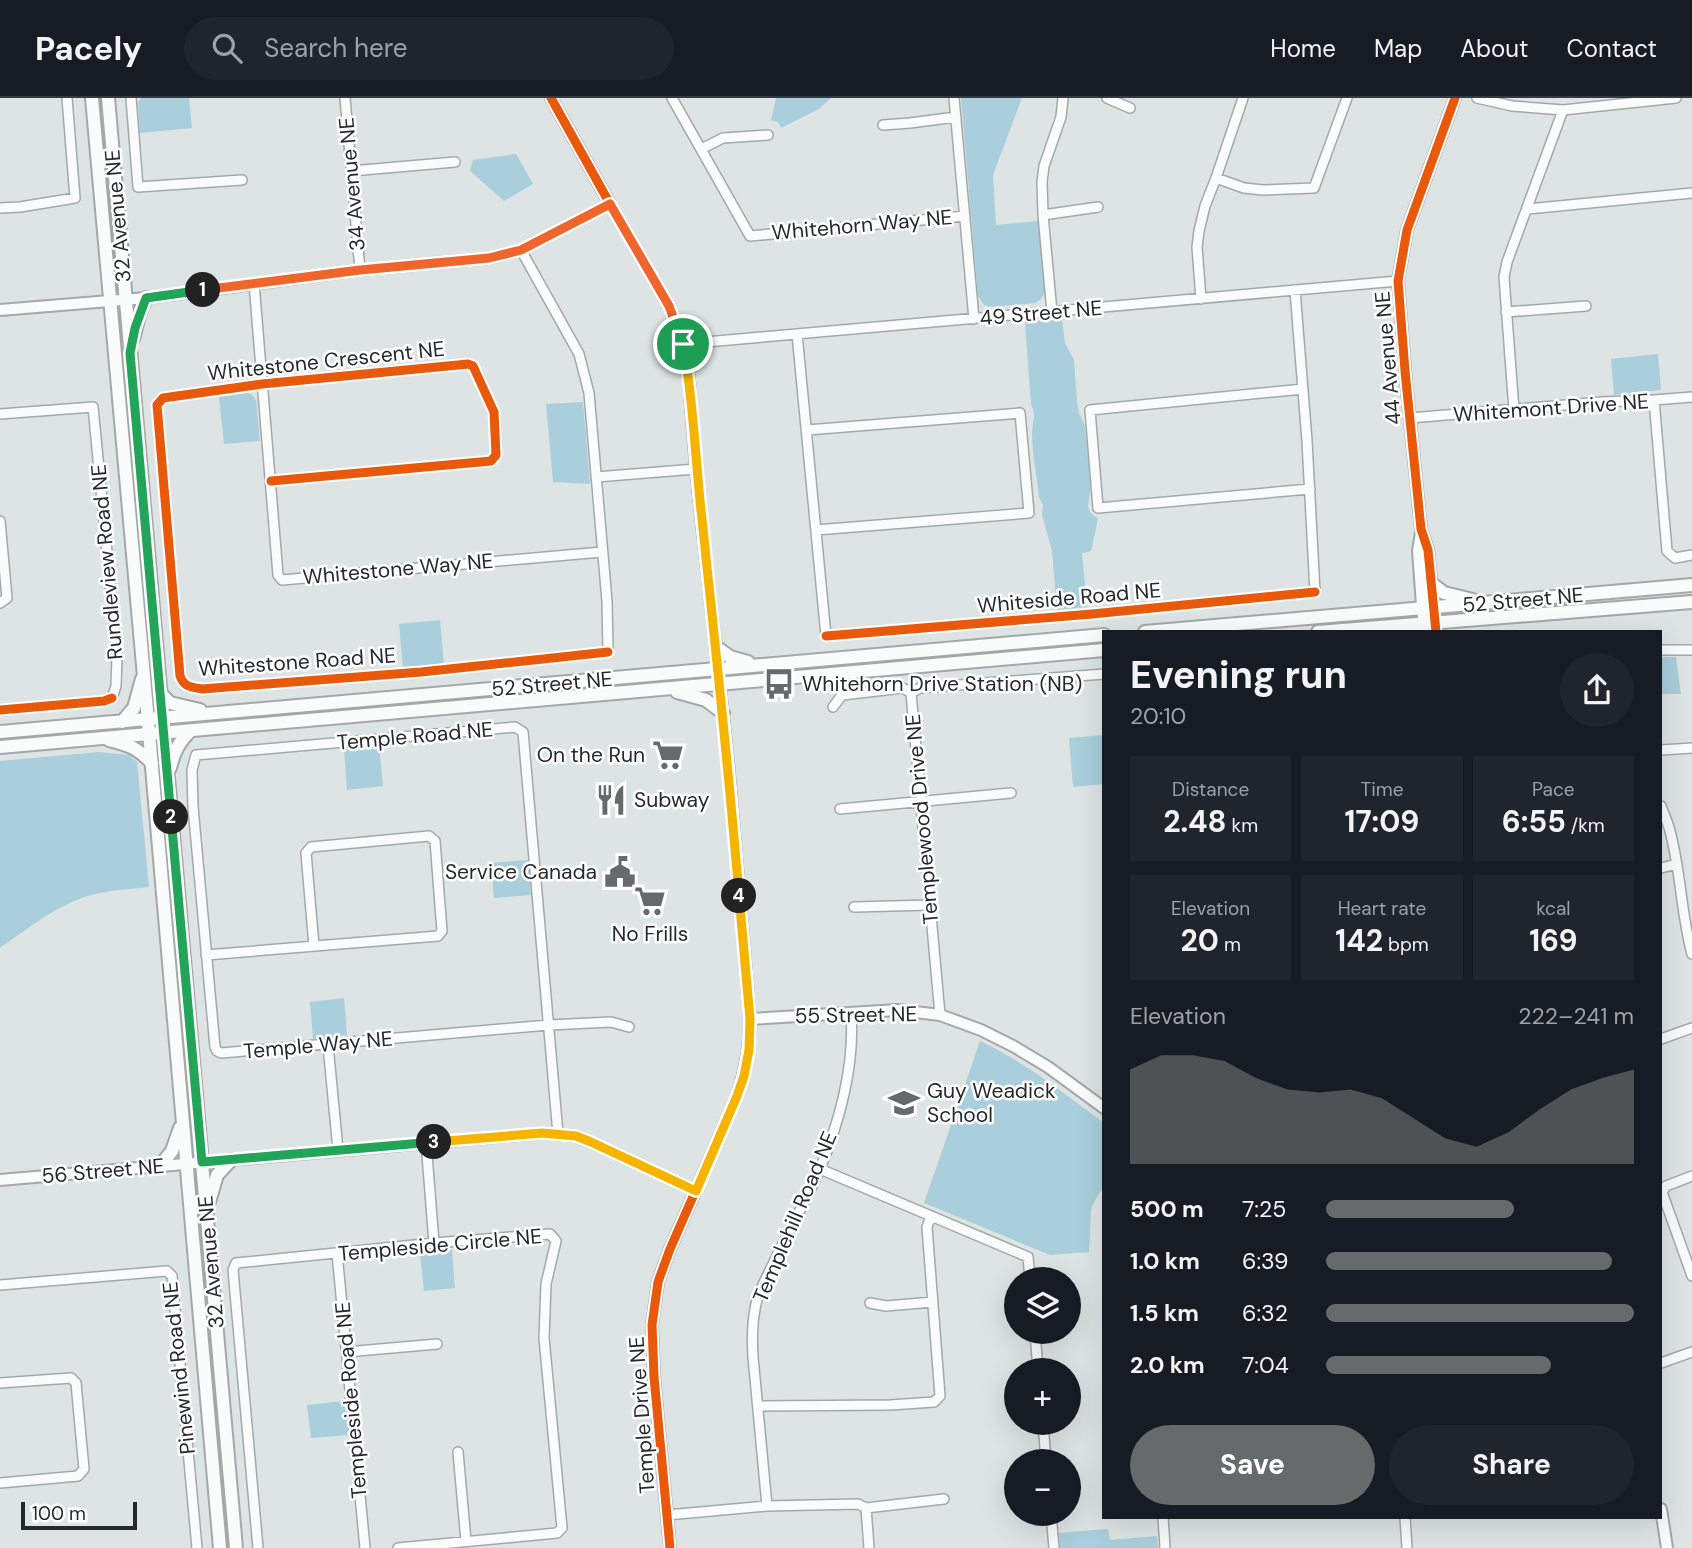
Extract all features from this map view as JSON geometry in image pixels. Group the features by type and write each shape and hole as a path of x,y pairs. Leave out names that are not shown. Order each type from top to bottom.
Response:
{"main road":[{"name":"32 Avenue NE","path":"92,98 220,1548"},
{"name":"32 Avenue NE","path":"108,98 236,1548"},
{"path":"130,353 135,328 146,298"},
{"path":"1432,584 1451,595 1484,603"},
{"name":"52 Street NE","path":"1169,630 1692,585"},
{"name":"52 Street NE","path":"1340,630 1429,627 1692,602"},
{"path":"1374,627 1383,630"},
{"name":"52 Street NE","path":"0,732 1102,635"},
{"path":"716,647 730,657 759,665"},
{"name":"52 Street NE","path":"0,747 1102,650"},
{"path":"122,722 134,708 144,672"},
{"path":"663,689 699,697 723,713"},
{"path":"161,694 170,703 218,713"},
{"path":"168,779 173,753 191,730"},
{"path":"102,738 134,747 152,763"},
{"path":"160,1166 172,1151 182,1118"},
{"path":"206,1209 217,1175 231,1160"}],"street":[{"path":"0,208 75,198 67,98"},
{"path":"131,98 138,187 242,180"},
{"name":"34 Avenue NE","path":"345,98 360,270"},
{"name":"Temple Drive NE","path":"551,98 669,306 683,344 688,368 696,469 723,713 750,1019 749,1050 737,1096 657,1282 652,1325 654,1377 670,1548"},
{"name":"Whitehorn Way NE","path":"672,98 750,236 965,216"},
{"path":"954,98 974,319"},
{"path":"1052,312 1043,215 1043,174 1061,117 1063,98"},
{"path":"1107,98 1130,108"},
{"path":"1201,299 1197,247 1205,206 1243,98"},
{"path":"1216,178 1244,188 1263,190 1314,188 1347,98"},
{"name":"44 Avenue NE","path":"1428,608 1432,584 1428,550 1422,529 1398,281 1407,230 1455,98"},
{"path":"1477,98 1512,106 1563,110 1676,98"},
{"path":"1514,410 1504,277 1507,262 1563,110"},
{"path":"883,125 956,117"},
{"path":"701,149 723,138 768,135"},
{"path":"351,171 455,162"},
{"path":"1528,209 1692,193"},
{"path":"0,310 146,298 360,270 489,258 521,250 610,204"},
{"path":"1043,215 1098,206"},
{"name":"Whitestone Road NE","path":"157,405 180,676 186,686 202,689 408,673 608,652 607,601 585,372 579,354 521,250"},
{"name":"49 Street NE","path":"683,344 1398,281"},
{"name":"Whitestone Way NE","path":"254,283 278,575 282,580 602,552"},
{"name":"Whiteside Road NE","path":"797,334 827,636 843,635 1315,592 1295,290"},
{"path":"1506,312 1586,306"},
{"name":"Whitestone Crescent NE","path":"157,405 163,398 262,384 467,364 473,366 494,412 496,455 491,461 271,481"},
{"path":"1303,389 1090,410 1098,508 1310,489"},
{"name":"Whitemont Drive NE","path":"1410,418 1692,397"},
{"path":"1654,400 1667,551 1675,558 1692,555"},
{"name":"Rundleview Road NE","path":"0,414 93,407 117,656 116,686 112,698 104,701 0,710"},
{"path":"807,430 1020,413 1029,513 816,530"},
{"path":"596,477 696,469"},
{"path":"0,522 7,598 0,603"},
{"name":"44 Avenue NE","path":"1422,529 1418,551 1428,608"},
{"path":"1428,608 1429,627"},
{"path":"1662,650 1692,650"},
{"name":"Templewood Drive NE","path":"940,1015 911,693 920,688 1102,674"},
{"path":"833,707 842,695 903,688 911,693"},
{"name":"Temple Road NE","path":"196,755 515,727 523,732 558,1134"},
{"path":"1662,750 1692,748"},
{"name":"Temple Way NE","path":"196,755 192,770 193,807 217,1051 221,1053 328,1045 549,1025 611,1022 629,1027"},
{"path":"840,809 1011,793"},
{"path":"1662,809 1670,830 1692,954"},
{"path":"206,955 438,936 442,931 435,841 429,836 311,847 306,852 314,946"},
{"path":"1662,868 1677,864"},
{"path":"854,907 930,905"},
{"name":"55 Street NE","path":"750,1019 898,1010 940,1015 1013,1046 1102,1107"},
{"name":"Templehill Road NE","path":"766,1506 752,1334 755,1306 791,1225 820,1169 832,1133 846,1087 852,1048 851,1013"},
{"path":"1662,1038 1692,1028"},
{"path":"328,1045 338,1150"},
{"name":"56 Street NE","path":"0,1180 542,1133 576,1136 696,1191"},
{"path":"426,1142 434,1243"},
{"path":"820,1169 1028,1256 1029,1267"},
{"path":"1692,1176 1666,1186 1662,1192 1692,1276"},
{"path":"758,1406 890,1405 934,1402 940,1396 927,1227 931,1216"},
{"name":"Templeside Circle NE","path":"258,1548 233,1270 236,1263 550,1234 556,1241 546,1284 544,1338 562,1528 557,1533 398,1548"},
{"name":"Templeside Road NE","path":"337,1253 365,1548"},
{"name":"Pinewind Road NE","path":"0,1285 167,1271 172,1276 197,1548"},
{"path":"870,1303 886,1306 933,1302"},
{"path":"346,1352 437,1344"},
{"path":"1662,1363 1692,1352"},
{"path":"0,1383 71,1378 76,1383 84,1469 78,1476 0,1483"},
{"path":"458,1452 466,1541"},
{"path":"667,1515 766,1506 858,1504 866,1508 944,1499"},
{"path":"866,1508 869,1548"},
{"path":"1662,1516 1667,1548"},
{"path":"1163,1519 1166,1548"},
{"path":"1405,1519 1407,1548"},
{"path":"1052,1526 1054,1548"}],"shaded area":[{"path":"141,98 189,98 192,128 140,133 138,103"},
{"path":"776,98 831,98 819,109 781,128 778,122 771,120"},
{"path":"961,98 1022,98 993,175 996,225 1038,221 1045,293 1035,303 990,307 984,305 978,296"},
{"path":"516,154 533,184 504,201 470,171 473,160"},
{"path":"1062,319 1065,343 1074,360 1079,413 1085,426 1091,486 1088,506 1098,519 1091,551 1082,553 1087,607 1057,610 1052,551 1042,515 1043,505 1039,497 1034,457 1034,416 1025,322"},
{"path":"1658,354 1661,390 1614,395 1611,359"},
{"path":"248,393 256,400 260,441 224,444 219,397"},
{"path":"583,402 590,484 553,482 546,404"},
{"path":"440,620 444,665 403,669 399,624"},
{"path":"1662,657 1676,657 1681,694 1662,694"},
{"path":"1102,735 1102,784 1073,787 1069,738"},
{"path":"379,745 383,786 347,790 344,747"},
{"path":"99,752 129,755 137,762 149,887 95,894 69,903 45,916 0,948 0,761"},
{"path":"528,860 531,895 494,898 491,863"},
{"path":"344,998 347,1035 313,1039 310,1002"},
{"path":"980,1041 1028,1068 1102,1121 1102,1189 1091,1210 1089,1252 1050,1255 924,1203"},
{"path":"452,1250 455,1288 424,1291 420,1253"},
{"path":"344,1401 348,1435 311,1438 307,1405"},
{"path":"1108,1529 1110,1540 1157,1536 1158,1548 1060,1548 1059,1533"}],"cycle path":[{"path":"551,98 669,306 683,344 688,368 696,469 728,762 750,1019 747,1058 737,1096 658,1282 652,1325 654,1377 670,1548"},
{"path":"1436,630 1428,550 1421,529 1398,281 1407,230 1455,98"},
{"path":"271,481 491,461 496,455 494,412 473,366 468,364 262,384 163,398 157,405 180,676 188,686 202,689 421,672 608,652"},
{"path":"826,636 1315,592"},
{"path":"0,710 104,701 112,698"}],"place":[{"name":"Whitehorn Drive Station (NB)","path":"779,684"},
{"name":"On the Run","path":"668,755"},
{"name":"Subway","path":"611,800"},
{"name":"Service Canada","path":"620,872"},
{"name":"No Frills","path":"650,901"},
{"name":"Guy Weadick School","path":"904,1103"}],"route":[{"path":"610,204 669,306 683,344 688,368 696,469 728,762 750,1019 749,1050 744,1076 696,1191 576,1136 542,1133 202,1162 130,353 135,328 146,298 360,270 489,258 521,250 610,204"}]}
